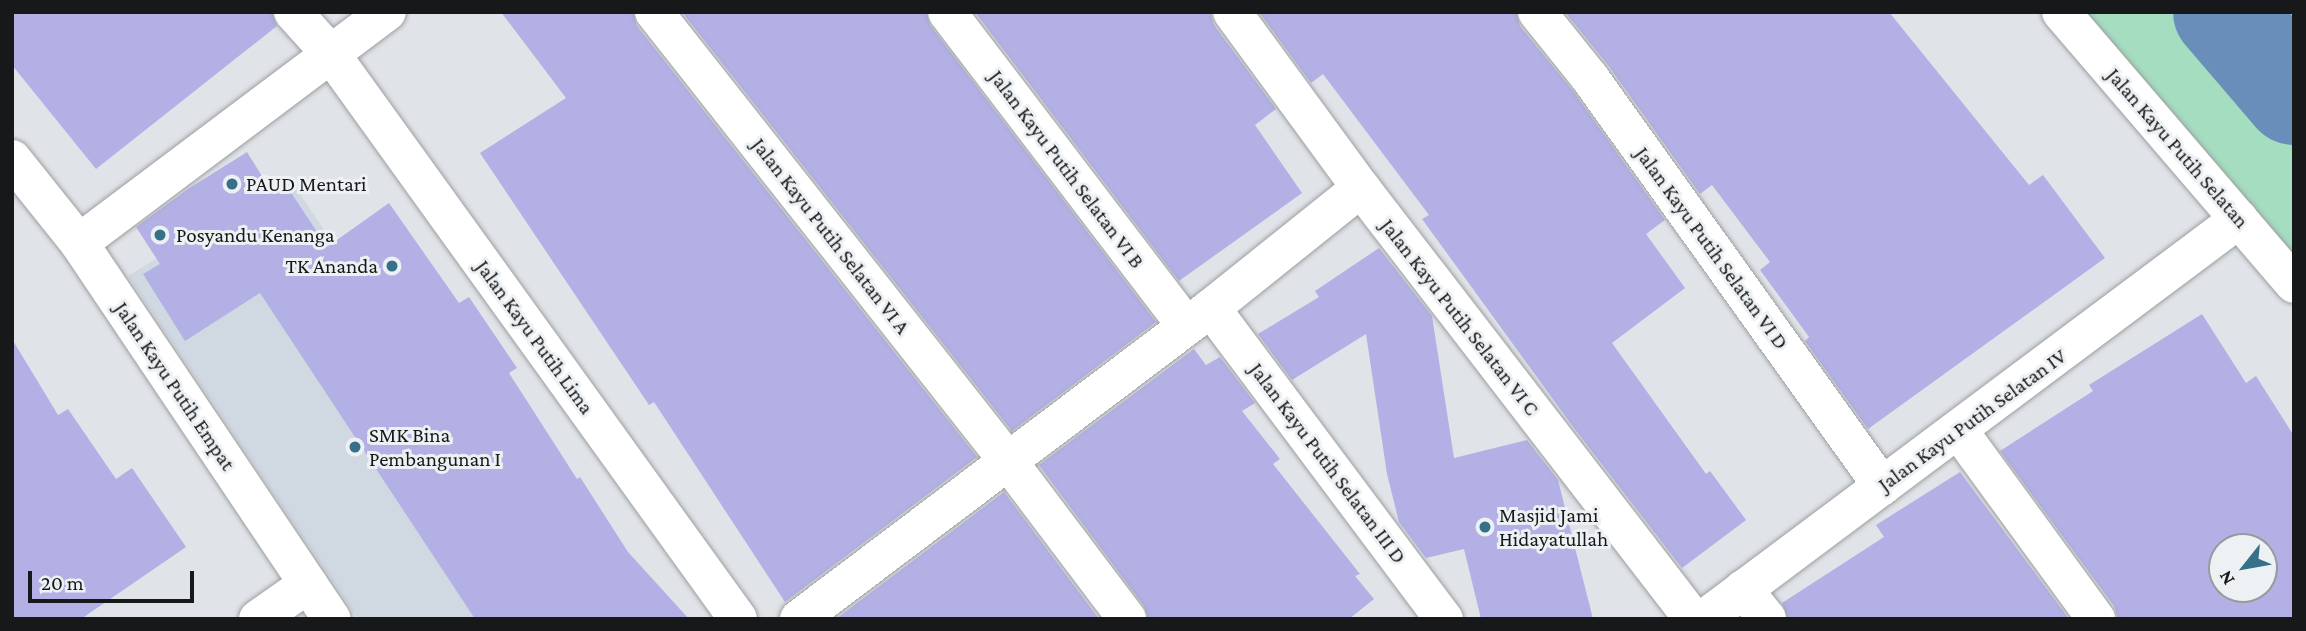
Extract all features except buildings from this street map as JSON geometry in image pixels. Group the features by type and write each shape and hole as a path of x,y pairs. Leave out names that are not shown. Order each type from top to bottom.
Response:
{"street":[{"name":"Jalan Kayu Putih Lima","path":"293,12 331,54 738,619"},
{"path":"79,243 387,12"},
{"name":"Jalan Kayu Putih Selatan VI A","path":"654,12 1007,461 1127,619"},
{"name":"Jalan Kayu Putih Selatan VI B","path":"947,12 1198,316"},
{"name":"Jalan Kayu Putih Selatan VI C","path":"1232,12 1361,188 1693,619"},
{"name":"Jalan Kayu Putih Selatan VI D","path":"1537,12 1590,78 1882,486"},
{"name":"Jalan Kayu Putih Selatan","path":"2061,12 2294,284"},
{"name":"Jalan Kayu Putih Empat","path":"12,159 79,243 332,619"},
{"path":"799,619 1198,316 1361,188"},
{"name":"Jalan Kayu Putih Selatan IV","path":"1704,619 1959,431 2239,219"},
{"name":"Jalan Kayu Putih Selatan III D","path":"1198,316 1444,619"},
{"path":"1959,431 2096,619"},
{"path":"258,619 308,584"},
{"path":"1744,589 1767,619"}],"shaded area":[{"name":"SMK Bina Pembangunan I","path":"289,177 581,619 358,619 128,276"}],"green space":[{"path":"2060,12 2294,12 2294,288"}],"waterway":[{"path":"2223,12 2294,95"}],"place":[{"name":"PAUD Mentari","path":"232,184"},
{"name":"Posyandu Kenanga","path":"160,235"},
{"name":"TK Ananda","path":"392,266"},
{"name":"SMK Bina Pembangunan I","path":"355,447"},
{"name":"Masjid Jami Hidayatullah","path":"1485,527"}]}
